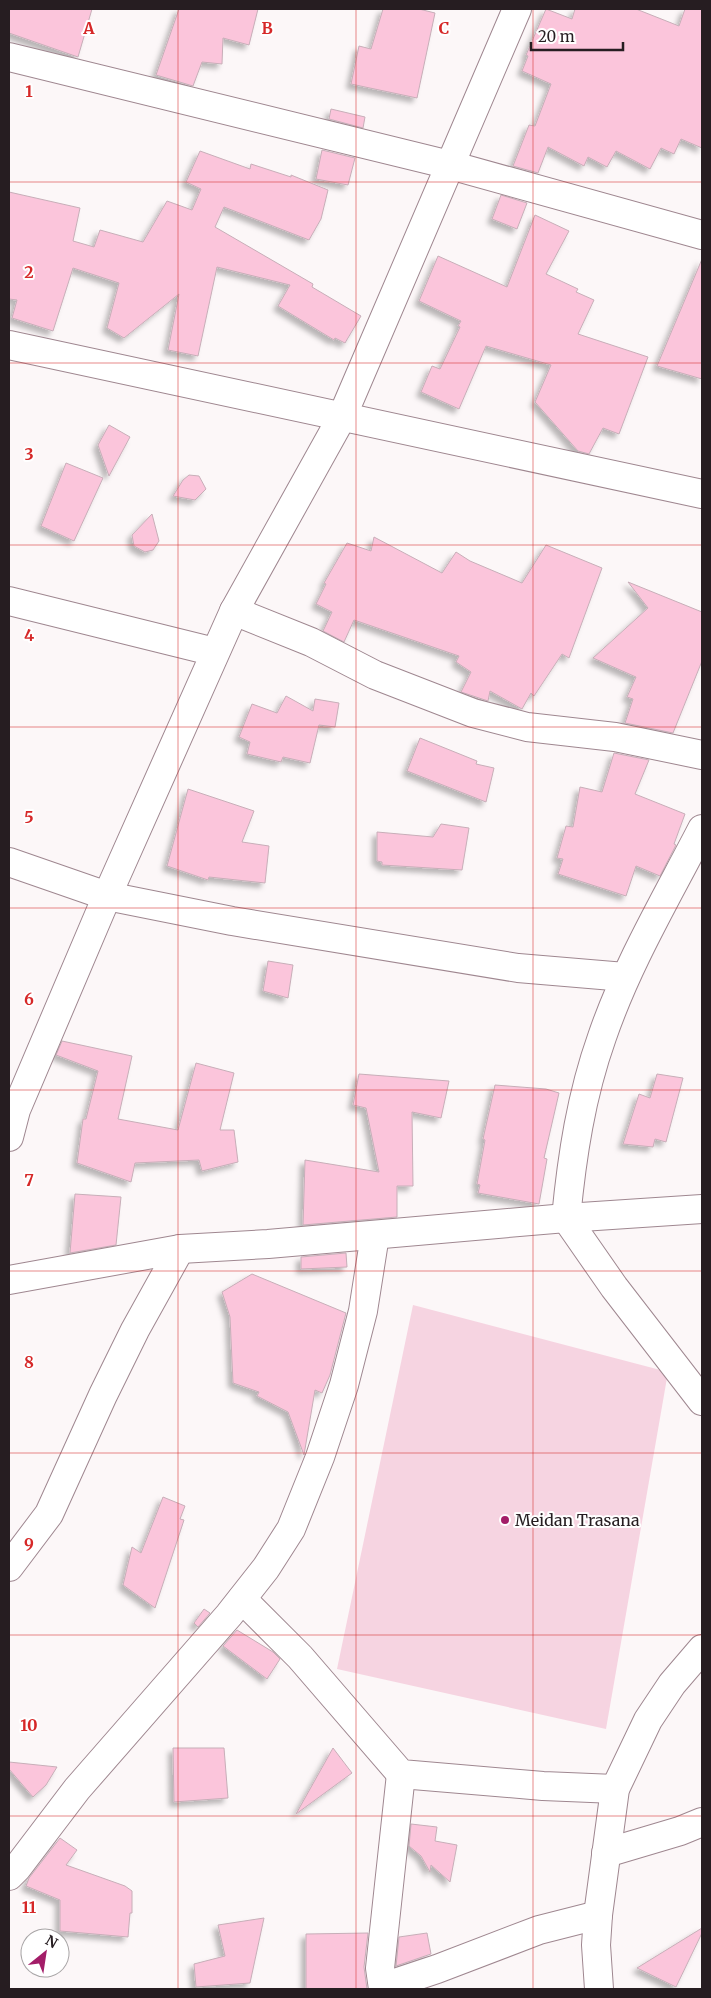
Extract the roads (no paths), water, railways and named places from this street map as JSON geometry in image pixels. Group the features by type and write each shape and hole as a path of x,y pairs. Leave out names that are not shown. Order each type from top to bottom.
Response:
{"street":[{"path":"9,1138 13,1109 215,652 234,611 342,417 517,9"},
{"path":"9,57 450,164 702,235"},
{"path":"9,345 702,494"},
{"path":"9,601 215,652"},
{"path":"234,611 311,642 375,675 473,713 526,726 615,737 702,755"},
{"path":"702,829 625,977 601,1037 583,1100 572,1157 566,1218 614,1286 702,1401"},
{"path":"9,862 107,896 232,921 518,968 625,977"},
{"path":"9,1280 180,1249 268,1244 566,1218 702,1209"},
{"path":"9,1876 77,1788 242,1599 266,1568 291,1529 320,1457 344,1385 363,1311 375,1235"},
{"path":"9,1567 49,1514 135,1330 180,1249"},
{"path":"242,1599 300,1657 401,1774 543,1786 615,1789"},
{"path":"599,1989 596,1945 598,1915 615,1789 648,1720 672,1684 702,1649"},
{"path":"401,1774 380,1968 383,1988 539,1930 598,1915"},
{"path":"606,1853 680,1831 702,1822"}],"place":[{"name":"Meidan Trasana","path":"505,1520"}]}
